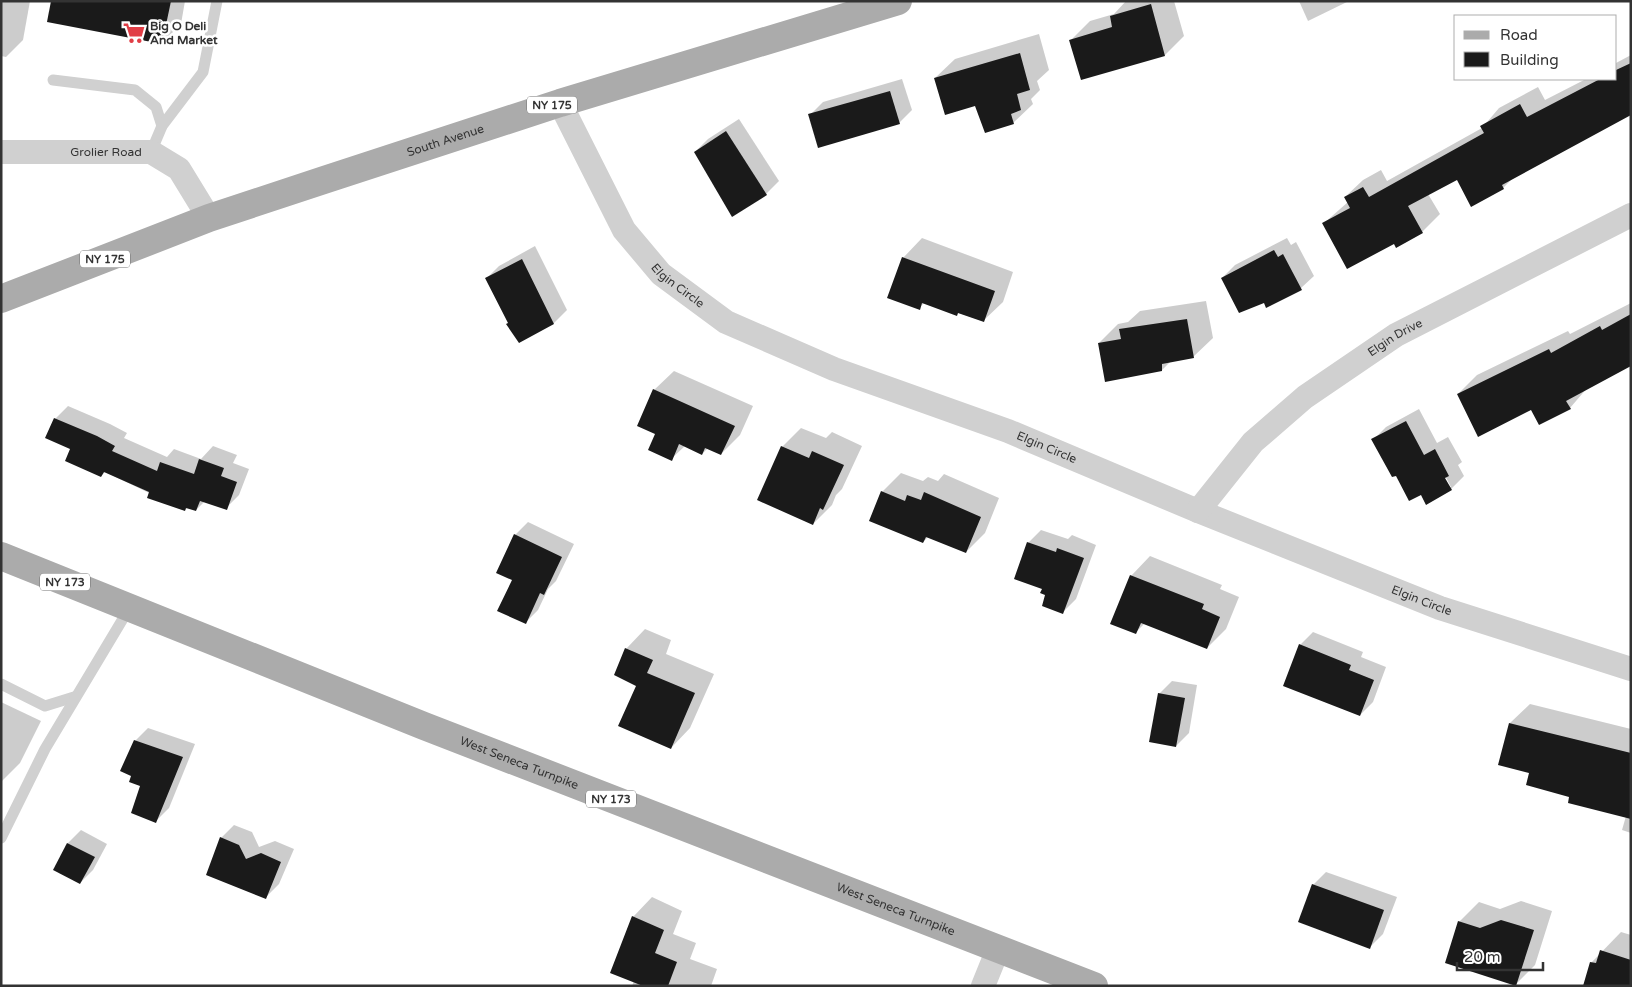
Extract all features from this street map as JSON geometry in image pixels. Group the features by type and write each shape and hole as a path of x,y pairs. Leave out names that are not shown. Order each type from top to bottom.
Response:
{"main road":[{"name":"South Avenue","path":"1,299 209,218 560,103 898,1"},
{"name":"West Seneca Turnpike","path":"1,556 424,726 1094,986"}],"street":[{"name":"Elgin Circle","path":"560,103 624,230 661,274 726,322 834,369 1008,432 1440,608 1631,669"},
{"name":"Grolier Road","path":"1,152 151,152 179,169 209,218"},
{"name":"Elgin Drive","path":"1198,511 1253,442 1305,397 1396,335 1631,215"},
{"path":"983,986 998,949"}],"lane":[{"path":"151,152 162,126 203,72 218,1"},
{"path":"54,80 135,90 156,107 162,126"},
{"path":"1,838 45,749 74,697 130,607"},
{"path":"1,684 45,706 74,697"}],"building":[{"name":"Big O Deli And Market","path":"51,1 171,1 162,44 47,22"},
{"path":"1151,4 1165,56 1081,80 1069,40 1112,27 1110,16"},
{"path":"1020,53 1030,90 1017,94 1021,110 1011,114 1014,124 985,133 975,106 945,115 934,78"},
{"path":"1631,63 1631,115 1502,185 1504,189 1471,207 1457,180 1408,206 1423,233 1396,248 1394,244 1347,269 1322,223 1350,208 1344,197 1363,187 1369,197 1484,133 1480,126 1520,104 1527,117 1598,80 1617,80 1617,70"},
{"path":"890,91 900,124 818,148 808,114"},
{"path":"726,131 767,195 732,217 694,152"},
{"path":"1274,250 1278,257 1283,254 1302,290 1266,308 1264,303 1239,313 1221,278"},
{"path":"902,257 995,291 984,322 958,313 957,316 922,303 920,310 887,298"},
{"path":"522,259 554,324 519,343 506,324 508,323 485,278"},
{"path":"1631,314 1631,366 1566,401 1571,409 1539,425 1531,410 1478,437 1457,394 1549,349 1551,353 1600,326 1602,330"},
{"path":"1187,319 1194,358 1162,364 1162,371 1105,382 1098,343 1121,339 1119,329"},
{"path":"653,389 735,426 721,455 705,448 702,455 679,444 672,461 648,450 655,434 637,426"},
{"path":"54,418 97,436 115,446 112,451 157,471 160,462 194,474 199,459 224,468 221,476 237,482 227,510 200,501 196,511 186,508 185,511 147,498 149,492 104,472 101,477 65,461 70,449 45,438"},
{"path":"1406,421 1424,455 1435,449 1449,476 1445,478 1452,490 1426,505 1421,495 1409,501 1396,476 1392,477 1371,439"},
{"path":"781,446 809,458 812,451 844,465 823,510 820,508 813,525 757,500"},
{"path":"881,491 905,501 907,495 921,500 924,492 981,517 966,553 926,537 923,543 869,521"},
{"path":"514,534 562,557 544,595 540,593 526,624 497,611 512,580 496,573"},
{"path":"1027,542 1056,552 1057,548 1084,558 1063,614 1042,606 1045,595 1040,593 1042,589 1014,579"},
{"path":"1130,575 1204,604 1202,609 1220,617 1207,649 1141,623 1136,634 1110,624"},
{"path":"1299,644 1351,665 1349,670 1374,680 1360,716 1283,686"},
{"path":"625,648 653,660 647,673 695,693 671,749 618,726 636,686 614,675"},
{"path":"1158,693 1185,698 1176,747 1149,742"},
{"path":"1509,723 1631,753 1631,819 1568,803 1569,797 1526,785 1529,773 1498,765"},
{"path":"134,740 183,757 156,823 131,813 140,786 129,782 131,776 120,771"},
{"path":"220,837 239,845 246,859 261,853 281,862 266,899 206,875"},
{"path":"67,843 95,857 80,884 53,870"},
{"path":"1312,884 1384,910 1370,949 1298,922"},
{"path":"632,916 664,930 655,953 677,962 668,986 643,986 610,973"},
{"path":"1501,920 1534,930 1516,986 1445,963 1458,921 1480,928"},
{"path":"1600,950 1631,960 1631,986 1583,986 1590,962 1596,963"}],"place":[{"name":"Big O Deli And Market","path":"134,33"}]}
